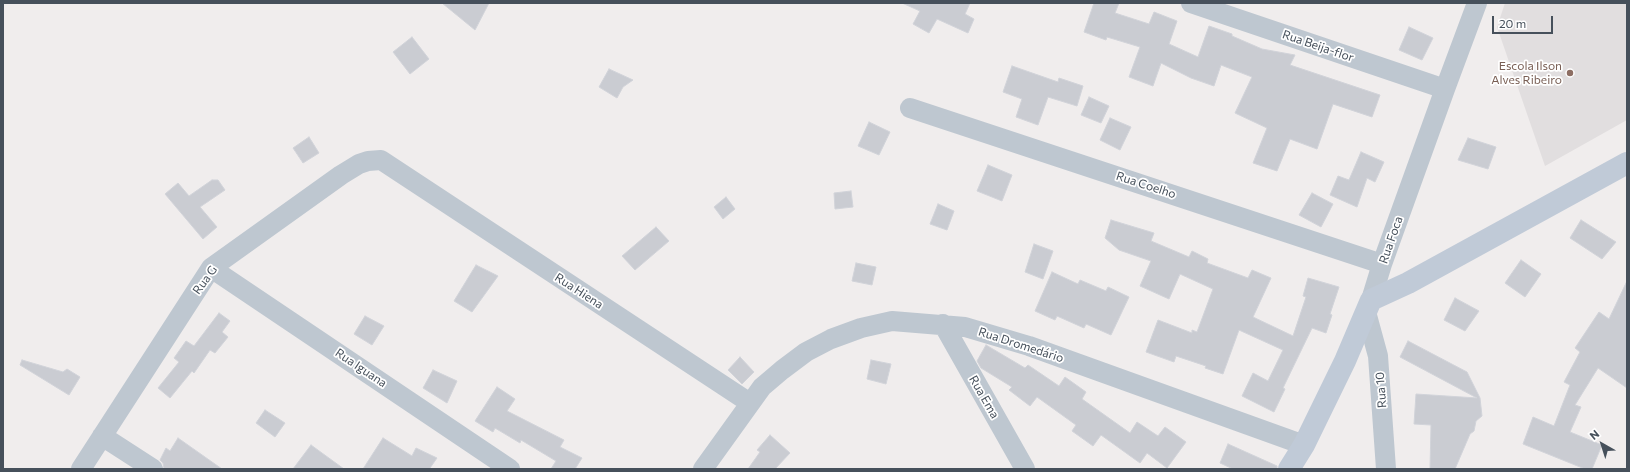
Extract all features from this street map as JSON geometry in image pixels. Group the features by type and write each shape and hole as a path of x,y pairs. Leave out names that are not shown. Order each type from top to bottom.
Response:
{"street":[{"name":"Rua Beija-flor","path":"1190,3 1445,89"},
{"name":"Rua Foca","path":"1289,469 1304,445 1345,361 1368,306 1445,89 1478,3"},
{"name":"Rua Coelho","path":"910,108 1382,264"},
{"name":"Rua G","path":"81,469 211,268 341,175 359,164 368,161 381,160 408,178"},
{"path":"1368,306 1627,163"},
{"name":"Rua Hiena","path":"408,178 750,403"},
{"name":"Rua Iguana","path":"211,268 510,469"},
{"name":"Rua 10","path":"1368,306 1378,356 1386,469"},
{"name":"Rua Dromedário","path":"703,469 762,387 782,370 806,352 831,339 861,328 892,321 965,327 1029,346 1304,445"},
{"name":"Rua Ema","path":"943,324 1025,469"},
{"path":"102,436 153,469"}],"shaded area":[{"name":"Escola Ilson Alves Ribeiro","path":"1505,3 1627,3 1627,120 1545,166 1497,27"}],"building":[{"path":"442,3 489,3 475,30"},
{"path":"902,3 970,3 965,14 974,19 968,33 937,19 929,33 913,24 920,11"},
{"path":"1094,3 1119,3 1115,13 1149,24 1154,12 1177,21 1169,44 1198,57 1209,26 1232,34 1232,36 1262,49 1295,55 1290,65 1380,95 1372,117 1333,104 1317,149 1290,139 1277,171 1253,163 1267,128 1235,113 1252,77 1221,65 1214,86 1191,78 1161,63 1153,86 1129,77 1140,47 1107,37 1106,40 1084,32"},
{"path":"1409,27 1433,38 1422,60 1399,50"},
{"path":"412,37 429,59 410,74 393,52"},
{"path":"1012,66 1058,82 1059,78 1083,86 1077,106 1048,97 1038,125 1016,117 1022,99 1003,92"},
{"path":"609,69 633,80 623,87 617,98 599,87"},
{"path":"1089,97 1109,106 1101,123 1081,115"},
{"path":"1110,118 1131,127 1120,150 1100,140"},
{"path":"869,122 890,132 879,155 858,146"},
{"path":"309,137 319,153 303,163 293,148"},
{"path":"1468,138 1496,147 1488,169 1458,160"},
{"path":"1361,152 1384,162 1375,182 1367,178 1357,207 1330,195 1338,176 1349,180"},
{"path":"988,165 1012,175 1002,201 977,191"},
{"path":"212,180 218,180 225,190 200,207 217,227 203,239 165,194 178,183 189,196"},
{"path":"851,191 853,207 835,209 834,193"},
{"path":"1312,193 1333,204 1321,227 1299,215"},
{"path":"726,197 735,209 723,219 714,207"},
{"path":"938,204 954,211 947,230 930,224"},
{"path":"1111,220 1154,233 1151,241 1189,257 1192,251 1208,259 1207,263 1248,278 1252,270 1271,278 1253,317 1293,336 1306,297 1303,296 1308,278 1339,287 1330,314 1332,315 1326,333 1312,328 1283,388 1285,389 1274,412 1242,396 1253,373 1268,381 1283,350 1239,330 1223,374 1205,368 1206,366 1176,356 1174,362 1146,352 1158,320 1192,333 1192,330 1197,332 1213,289 1180,274 1169,299 1140,286 1151,261 1119,250 1105,238"},
{"path":"1581,220 1616,242 1602,259 1570,238"},
{"path":"656,227 669,241 635,270 622,256"},
{"path":"1034,244 1053,251 1043,279 1025,272"},
{"path":"1521,260 1541,274 1525,297 1505,283"},
{"path":"856,263 876,267 872,285 852,281"},
{"path":"476,265 498,276 472,312 454,301"},
{"path":"1052,272 1078,284 1080,280 1106,291 1108,287 1129,297 1111,335 1086,324 1084,328 1057,316 1055,320 1035,311"},
{"path":"1627,281 1627,388 1598,368 1575,405 1581,407 1570,432 1602,445 1592,469 1585,469 1523,444 1533,417 1554,426 1570,385 1564,382 1580,352 1575,348 1599,312 1609,319"},
{"path":"1455,298 1479,311 1465,331 1444,320"},
{"path":"219,313 230,321 222,332 228,337 215,353 210,350 194,373 192,371 170,398 158,388 179,362 174,358 186,341 194,346"},
{"path":"365,316 384,326 372,345 354,334"},
{"path":"1408,341 1467,372 1480,398 1482,416 1476,421 1474,431 1470,434 1455,469 1430,469 1431,425 1414,424 1416,394 1477,398 1400,357"},
{"path":"986,345 1025,368 1028,365 1059,386 1065,377 1086,392 1082,399 1130,433 1137,422 1158,436 1165,427 1186,442 1167,468 1147,453 1140,463 1101,435 1093,446 1072,431 1076,425 1037,397 1030,406 1009,390 1012,387 981,368 977,361"},
{"path":"740,357 754,372 742,384 728,370"},
{"path":"22,360 63,372 67,369 80,377 69,395 20,365"},
{"path":"871,360 891,364 886,384 867,379"},
{"path":"433,370 457,381 447,403 423,388"},
{"path":"497,387 515,399 507,411 564,440 560,447 582,458 575,469 551,469 556,461 521,440 520,443 495,428 493,432 475,421"},
{"path":"265,410 285,423 275,437 256,423"},
{"path":"770,435 790,453 775,469 748,469 760,452 757,450"},
{"path":"178,438 222,469 164,469 163,463 160,460 166,448 170,451"},
{"path":"383,438 412,456 416,448 437,458 430,468 431,469 363,469"},
{"path":"1228,444 1277,466 1277,469 1233,469 1220,463"},
{"path":"311,445 344,469 293,469"}],"place":[{"name":"Escola Ilson Alves Ribeiro","path":"1570,73"}]}
